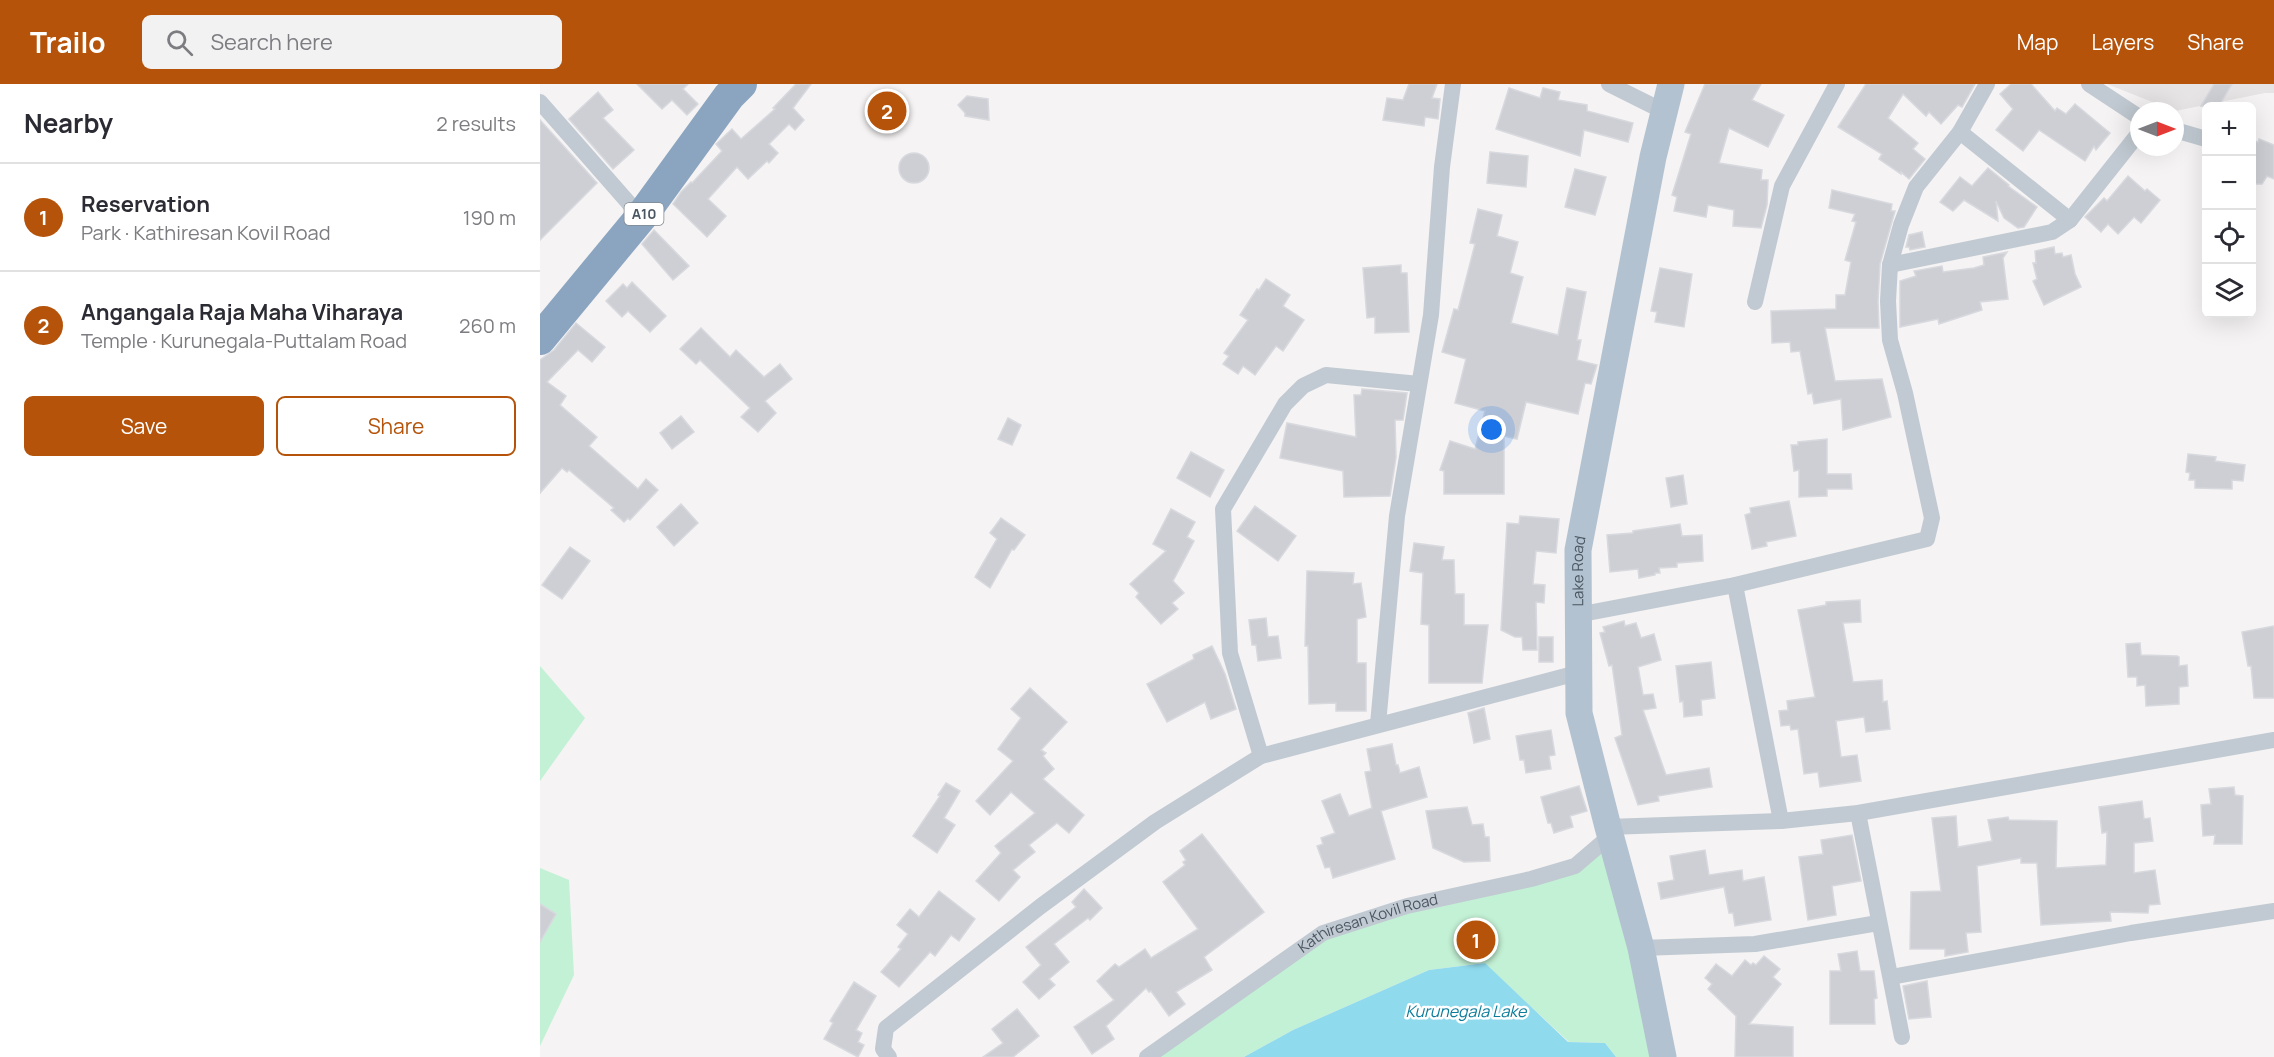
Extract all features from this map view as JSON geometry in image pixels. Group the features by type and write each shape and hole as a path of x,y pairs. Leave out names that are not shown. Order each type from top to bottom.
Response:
{"highway":[{"name":"A10","path":"543,328 641,217 729,88"}],"main road":[{"name":"Lake Road","path":"1663,1057 1641,948 1580,714 1581,672 1577,615 1578,550 1663,111 1671,84"}],"street":[{"path":"1378,724 1397,516 1431,315 1442,167 1453,84"},
{"path":"1609,84 1663,111"},
{"path":"1755,302 1782,186 1837,84"},
{"path":"1577,615 1735,585 1927,539 1932,518 1905,393 1890,340 1888,301 1890,265 1901,225 1916,187 1960,132 1987,84"},
{"path":"2089,84 2130,111"},
{"path":"540,102 641,217"},
{"path":"1960,132 2070,220"},
{"path":"2184,133 2202,138"},
{"path":"1890,265 2052,232 2070,220 2130,144"},
{"path":"1261,756 1230,653 1223,509 1285,404 1303,386 1326,375 1419,384"},
{"path":"1735,585 1781,821"},
{"path":"889,1057 883,1049 886,1028 1041,906 1136,836 1261,756 1581,672"},
{"path":"1609,832 1781,821 1858,813 2274,740"},
{"path":"1858,813 1902,1037"},
{"name":"Kathiresan Kovil Road","path":"1147,1057 1323,933 1407,906 1532,879 1575,867 1609,832"},
{"path":"1891,976 2120,935 2274,911"},
{"path":"1641,948 1755,944 1878,923"}],"shaded area":[{"path":"2107,84 2274,84 2274,93 2220,102 2202,102 2202,106 2184,109 2184,102 2152,102"}],"green space":[{"path":"540,666 585,718 540,781"},
{"path":"1610,836 1663,1057 1616,1057 1605,1043 1569,1042 1484,963 1429,970 1293,1030 1244,1057 1147,1057 1323,933 1575,866"},
{"path":"540,868 569,880 574,975 540,1046"}],"water":[{"name":"Kurunegala Lake","path":"1485,963 1568,1042 1605,1043 1616,1057 1244,1057 1293,1030 1429,970"}],"building":[{"path":"637,84 688,84 683,89 698,104 687,115 672,100 662,109"},
{"path":"796,84 811,84 793,108 804,120 795,130 789,124 769,144 778,153 769,163 767,161 748,179 737,167 708,199 726,216 707,237 673,204 681,192 722,151 716,144 732,129 741,139 775,109 773,108"},
{"path":"1409,84 1437,84 1432,98 1440,99 1438,119 1425,117 1424,126 1383,120 1387,98 1403,100"},
{"path":"1705,84 1761,84 1752,100 1784,115 1768,147 1729,128 1719,163 1762,170 1761,180 1768,180 1767,205 1761,228 1733,226 1734,210 1708,205 1706,217 1674,211 1677,197 1672,195 1691,134 1685,132"},
{"path":"1866,84 1975,84 1962,107 1958,105 1941,124 1929,112 1926,116 1903,94 1888,118 1918,143 1913,149 1925,159 1909,179 1879,159 1882,154 1838,127"},
{"path":"2011,84 2031,84 2055,111 2057,108 2066,114 2075,104 2110,133 2096,150 2094,146 2085,161 2039,130 2023,151 1996,130 2013,109 2000,94"},
{"path":"2214,84 2232,84 2221,102 2203,102"},
{"path":"1509,88 1540,98 1543,88 1560,92 1558,100 1587,105 1587,111 1633,123 1628,142 1584,130 1580,156 1496,129"},
{"path":"598,92 613,110 603,118 634,150 613,169 569,119"},
{"path":"967,96 988,99 989,120 965,116 958,105"},
{"path":"540,120 597,183 540,240"},
{"path":"2259,139 2274,145 2274,179 2267,176 2262,184 2256,184 2256,141"},
{"path":"1490,152 1528,156 1526,187 1487,183"},
{"path":"914,153 925,157 929,168 925,179 914,183 903,179 899,168 903,157"},
{"path":"1988,168 2037,207 2024,227 2018,228 2004,218 1996,201 1998,221 1964,200 1953,211 1940,202 1960,177 1972,186"},
{"path":"1575,169 1606,177 1595,215 1565,207"},
{"path":"2128,176 2160,200 2141,223 2134,217 2118,234 2108,224 2101,232 2085,217 2104,198 2107,201"},
{"path":"1832,190 1892,204 1891,211 1895,211 1880,264 1879,328 1825,328 1835,381 1882,379 1891,417 1843,430 1841,399 1814,404 1812,393 1808,394 1800,351 1791,352 1790,342 1772,343 1771,311 1836,309 1836,295 1845,295 1851,262 1845,260 1856,222 1852,221 1855,214 1829,208"},
{"path":"1478,209 1502,215 1497,236 1518,242 1510,273 1523,277 1511,323 1558,335 1567,288 1586,292 1577,340 1581,340 1577,360 1597,365 1591,384 1585,383 1578,414 1526,402 1517,439 1504,436 1504,494 1444,494 1444,471 1440,470 1450,441 1475,449 1485,411 1455,403 1466,359 1442,352 1454,309 1458,310 1475,244 1470,243"},
{"path":"654,230 689,266 673,280 642,244"},
{"path":"1922,232 1925,247 1910,250 1906,247 1909,235"},
{"path":"2054,247 2055,254 2062,253 2063,257 2071,255 2075,274 2081,287 2044,305 2033,281 2037,279 2033,263 2036,263 2035,251"},
{"path":"2007,252 2003,258 2008,299 1980,302 1982,310 1939,324 1938,319 1900,327 1900,281 1916,276 1914,271 1942,266 1943,272 1974,268 1984,265 1983,257"},
{"path":"1401,265 1401,273 1407,273 1409,332 1375,333 1375,317 1367,318 1363,268"},
{"path":"1660,268 1692,274 1684,327 1655,322 1657,312 1651,311"},
{"path":"1266,279 1290,295 1283,306 1304,320 1283,351 1276,346 1255,375 1243,366 1238,374 1223,364 1229,356 1224,353 1248,320 1240,315"},
{"path":"632,282 666,316 650,332 628,311 622,317 606,301 623,284 627,288"},
{"path":"576,323 605,347 592,362 578,350 547,382 566,396 560,405 597,437 589,446 638,489 646,479 658,490 630,520 628,518 624,522 611,510 614,508 569,470 567,472 562,468 540,493 540,360 554,350"},
{"path":"701,328 730,357 736,350 764,377 780,364 792,379 765,401 776,413 758,432 741,417 750,408 700,360 696,364 680,349"},
{"path":"1362,389 1407,393 1403,420 1395,420 1396,457 1390,496 1344,497 1343,471 1280,458 1287,423 1356,437 1354,395 1361,395"},
{"path":"681,416 694,432 672,449 660,433"},
{"path":"1008,418 1021,425 1012,445 998,439"},
{"path":"1827,439 1827,474 1851,474 1852,489 1827,489 1827,496 1799,497 1799,470 1794,471 1791,445 1798,445 1798,442"},
{"path":"1191,452 1224,470 1210,497 1177,478"},
{"path":"2188,454 2216,457 2215,461 2245,465 2243,481 2232,480 2232,489 2195,488 2195,480 2189,480 2190,473 2186,472"},
{"path":"1683,475 1687,504 1671,507 1666,478"},
{"path":"1789,501 1796,536 1766,542 1767,546 1752,549 1745,515 1751,513 1750,508"},
{"path":"681,504 698,523 674,546 657,527"},
{"path":"1255,506 1296,536 1278,561 1237,531"},
{"path":"1171,509 1195,522 1187,537 1194,541 1173,581 1184,593 1172,603 1178,609 1161,624 1136,597 1139,593 1130,584 1166,551 1153,544"},
{"path":"1520,516 1559,519 1556,553 1536,551 1533,584 1545,585 1544,603 1536,602 1537,650 1523,650 1522,637 1515,637 1501,630 1507,523 1519,524"},
{"path":"1001,518 1025,535 1014,550 1012,549 990,588 975,577 997,539 990,533"},
{"path":"1680,524 1682,536 1702,535 1703,561 1677,563 1677,567 1659,568 1660,573 1639,578 1638,569 1610,572 1607,535 1633,533 1633,531"},
{"path":"1414,543 1444,547 1442,560 1454,560 1455,594 1464,594 1464,625 1488,625 1482,683 1429,683 1429,625 1421,624 1423,573 1410,571"},
{"path":"570,547 590,561 562,599 542,585"},
{"path":"1307,571 1354,573 1353,584 1361,583 1366,617 1357,619 1357,663 1366,663 1366,711 1336,711 1336,703 1309,704 1308,646 1305,646"},
{"path":"1860,600 1861,622 1843,623 1853,682 1882,680 1883,702 1887,701 1890,729 1866,732 1864,717 1836,721 1841,757 1857,755 1861,781 1820,787 1818,772 1804,774 1798,729 1791,730 1790,725 1781,726 1779,711 1788,710 1787,701 1815,697 1798,610 1826,605 1826,602"},
{"path":"1266,618 1268,637 1278,636 1281,658 1258,661 1256,645 1252,645 1249,620"},
{"path":"1624,621 1625,626 1636,623 1641,638 1654,634 1661,660 1638,667 1643,695 1653,694 1656,708 1643,710 1666,775 1709,768 1712,787 1658,796 1659,801 1638,805 1615,738 1622,735 1612,665 1609,666 1600,633 1605,632 1603,627"},
{"path":"2274,626 2274,698 2254,698 2251,666 2248,666 2242,632"},
{"path":"1539,637 1553,637 1553,662 1539,662"},
{"path":"2140,643 2141,655 2177,656 2179,666 2187,665 2188,686 2179,687 2179,704 2146,706 2145,685 2137,686 2137,677 2128,677 2126,644"},
{"path":"1212,646 1225,674 1236,709 1211,719 1205,702 1167,722 1147,684 1194,659 1193,655"},
{"path":"1711,662 1715,698 1701,700 1702,715 1684,717 1676,666"},
{"path":"1030,688 1067,722 1041,750 1046,753 1043,756 1054,769 1043,779 1084,815 1069,833 1057,823 1029,845 1035,852 1013,870 1020,877 999,901 976,881 1001,853 995,846 1035,813 1011,792 990,815 976,801 1013,761 998,749 1021,718 1011,709"},
{"path":"1484,708 1490,739 1474,743 1468,713"},
{"path":"1551,730 1555,755 1549,756 1551,769 1526,773 1524,760 1520,760 1516,736"},
{"path":"1392,744 1400,773 1419,767 1427,797 1381,811 1395,859 1333,878 1330,867 1325,868 1317,846 1323,844 1321,838 1335,833 1322,801 1340,794 1349,816 1372,808 1365,772 1371,771 1367,749"},
{"path":"946,783 960,791 944,818 955,825 937,853 913,836"},
{"path":"1579,786 1587,811 1570,816 1573,827 1554,833 1551,823 1548,823 1541,797"},
{"path":"2234,787 2235,795 2243,796 2242,844 2214,844 2215,835 2203,836 2201,805 2211,804 2209,789"},
{"path":"2142,801 2144,819 2150,818 2153,841 2134,843 2134,873 2155,870 2160,904 2149,905 2148,913 2110,912 2111,921 2041,925 2037,863 2021,863 2021,858 1977,866 1981,932 1966,933 1968,952 1945,956 1945,949 1910,949 1911,892 1941,891 1932,818 1956,816 1958,847 1992,841 1988,820 2008,817 2009,820 2057,821 2056,868 2106,865 2107,832 2102,833 2099,807"},
{"path":"1467,807 1472,825 1483,824 1485,837 1489,837 1490,861 1464,862 1433,848 1426,811"},
{"path":"1202,834 1264,912 1204,957 1212,970 1176,992 1185,1004 1169,1016 1151,991 1149,992 1146,988 1106,1026 1114,1039 1092,1054 1074,1027 1114,1000 1097,981 1115,964 1119,967 1145,949 1151,958 1198,929 1163,882 1185,865 1183,862 1186,860 1180,851"},
{"path":"1852,835 1861,881 1832,886 1836,915 1808,920 1799,857 1823,854 1821,840"},
{"path":"1705,850 1709,875 1742,870 1743,881 1764,877 1771,920 1735,926 1733,913 1729,913 1724,887 1661,899 1658,883 1674,880 1670,856"},
{"path":"1084,889 1102,908 1090,920 1088,918 1054,944 1069,962 1049,979 1055,985 1039,999 1023,982 1041,965 1026,947 1076,907 1072,902"},
{"path":"939,891 975,919 959,941 951,935 935,956 930,952 899,987 881,972 901,949 898,947 908,934 897,925 910,909 919,917"},
{"path":"540,904 556,914 540,942"},
{"path":"1857,951 1860,971 1874,971 1877,998 1874,999 1875,1024 1830,1024 1830,971 1841,971 1838,954"},
{"path":"1764,956 1780,969 1773,977 1781,984 1749,1024 1793,1027 1793,1057 1735,1057 1736,1016 1708,989 1712,984 1705,978 1716,964 1732,976 1745,960 1751,965 1753,963 1756,965"},
{"path":"1927,981 1931,1017 1909,1019 1903,986"},
{"path":"854,982 876,996 856,1030 862,1033 858,1042 864,1045 858,1057 824,1039 833,1023 830,1021"},
{"path":"1017,1009 1039,1036 1013,1057 983,1057 1003,1043 992,1029"}],"place":[{"name":"Angangala Raja Maha Viharaya","path":"887,111"},
{"name":"Reservation","path":"1476,940"}]}
